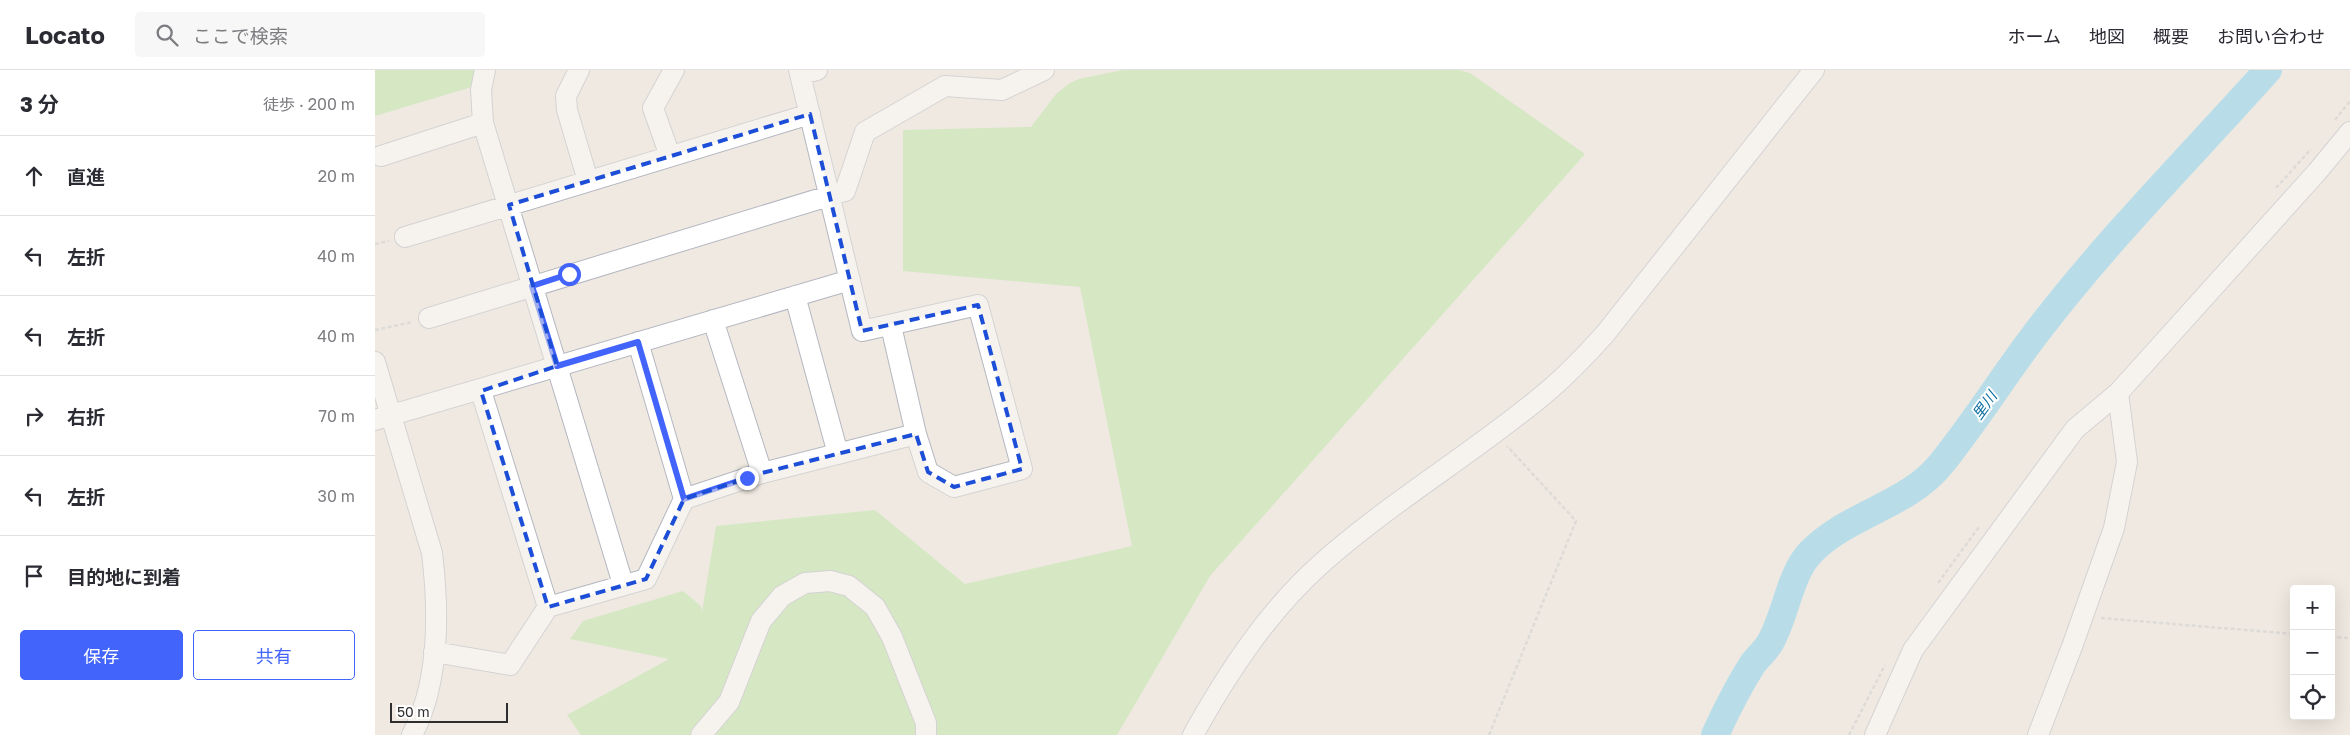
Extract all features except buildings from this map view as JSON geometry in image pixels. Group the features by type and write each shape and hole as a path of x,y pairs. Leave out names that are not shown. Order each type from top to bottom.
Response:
{"street":[{"path":"485,70 481,90 483,123 623,584"},
{"path":"579,70 566,96 566,103 588,182"},
{"path":"670,156 653,108 674,70"},
{"path":"429,318 829,194 845,191 865,132 945,86 1002,90 1044,70"},
{"path":"1193,735 1248,645 1279,608 1322,563 1548,391 1605,334 1814,70"},
{"path":"806,71 810,114 862,332 978,306 1021,469 954,488 928,472 916,434 891,326"},
{"path":"405,237 810,114"},
{"path":"381,156 483,123"},
{"path":"1875,735 1913,650 2075,429 2118,393 2317,172 2350,132"},
{"path":"383,418 850,280"},
{"path":"795,296 838,454"},
{"path":"713,320 763,473"},
{"path":"434,652 510,665 548,607 645,579 684,499 638,342"},
{"path":"375,362 383,418 432,553 437,618 434,652 427,690 412,735"},
{"path":"481,390 548,607"},
{"path":"2038,735 2114,528 2127,462 2118,393"},
{"path":"684,499 763,473 916,434"},
{"path":"701,735 729,702 761,621 782,596 805,583 830,581 849,586 875,607 892,637 926,723 926,735"}],"path":[{"path":"375,330 429,318"},
{"path":"1489,735 1576,521 1495,432"},
{"path":"2083,616 2290,634"},
{"path":"2335,637 2350,638"}],"highlighted area":[{"path":"810,114 862,331 978,305 1022,469 954,487 928,472 916,434 762,473 684,499 646,579 548,607 481,391 557,366 509,205"}],"green space":[{"path":"375,70 478,70 475,86 375,116"},
{"path":"1123,70 1459,70 1470,73 1585,154 1210,576 1117,735 581,735 567,715 669,659 570,639 583,621 683,591 701,606 702,612 716,526 875,510 965,584 1132,546 1080,287 903,271 903,130 1031,127 1056,94 1070,83 1079,79"}],"waterway":[{"name":"里川","path":"1715,735 1747,673 1771,641 1781,619 1793,583 1803,562 1810,553 1841,529 1911,490 1941,464 2025,348 2092,264 2268,70"}],"route":[{"path":"569,274 532,286 557,366 638,342 684,499 747,478"}]}
